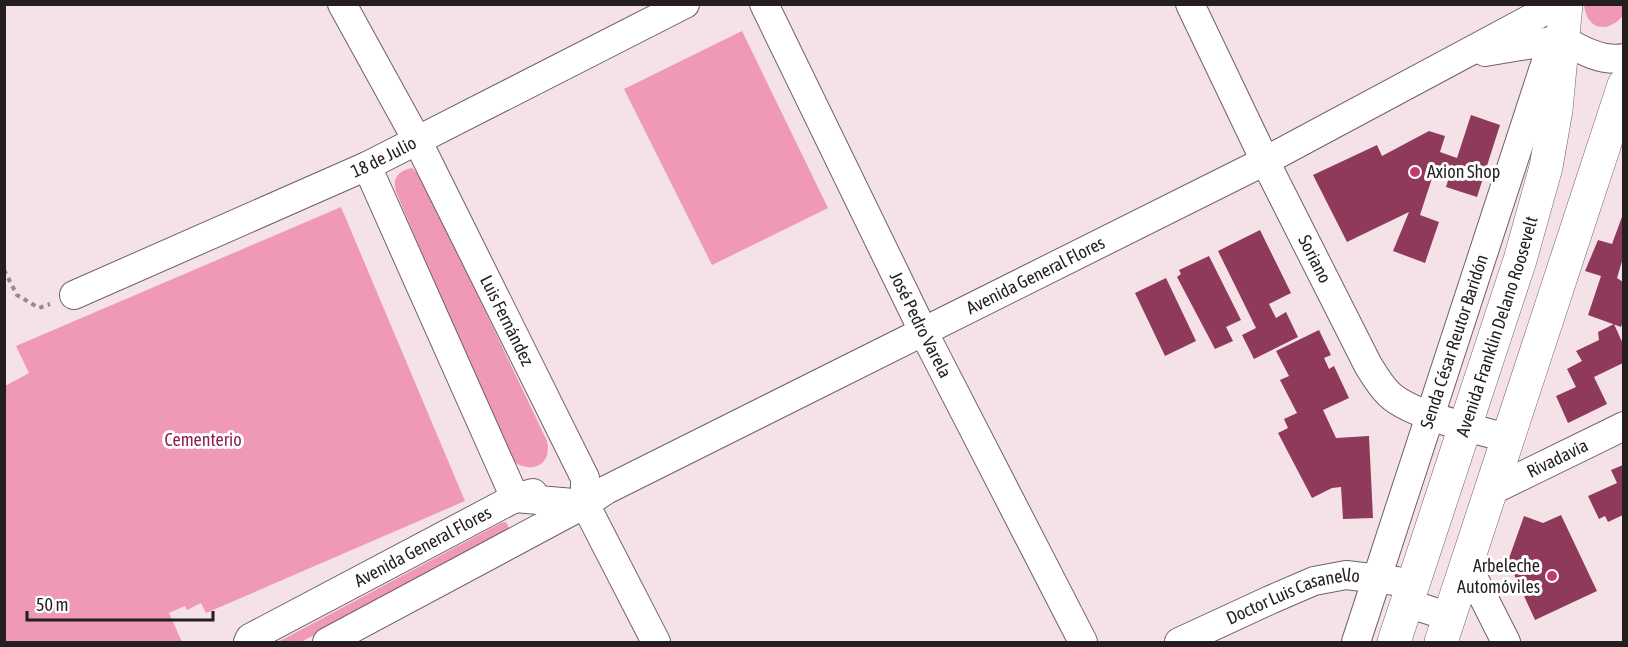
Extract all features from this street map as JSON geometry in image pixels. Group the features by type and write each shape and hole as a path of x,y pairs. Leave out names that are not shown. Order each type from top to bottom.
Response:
{"main road":[{"name":"Avenida Franklin Delano Roosevelt","path":"1394,642 1520,260 1546,168 1556,110 1558,39 1566,4"},
{"path":"1445,629 1623,85"}],"street":[{"name":"Luis Fernández","path":"342,4 417,142 592,491 656,642"},
{"name":"18 de Julio","path":"74,295 367,166 685,4"},
{"name":"José Pedro Varela","path":"764,4 922,331 1083,642"},
{"name":"Soriano","path":"1190,4 1265,161 1379,383 1400,403 1509,439"},
{"name":"Avenida General Flores","path":"327,642 592,491 1265,161 1558,4"},
{"name":"Avenida General Flores","path":"1462,56 1558,39"},
{"path":"1558,39 1600,57 1623,58"},
{"name":"Senda César Reutor Baridón","path":"1356,642 1558,39"},
{"path":"367,166 515,498 592,491"},
{"name":"Rivadavia","path":"1491,491 1623,426"},
{"name":"Avenida General Flores","path":"248,642 250,638 515,498"},
{"path":"1467,565 1506,642"},
{"name":"Doctor Luis Casanello","path":"1179,642 1314,581 1346,575 1377,578 1410,594 1445,629"}],"path":[{"path":"4,270 17,295 39,308 74,295"}],"green space":[{"path":"1584,5 1623,5 1623,16 1611,25 1599,27 1589,20"},
{"path":"742,31 828,208 712,265 624,89"},
{"path":"412,168 422,178 547,441 546,458 536,466 523,466 508,457 396,192 397,176"},
{"name":"Cementerio","path":"341,207 465,501 206,613 201,603 187,610 185,606 169,613 182,642 5,642 5,386 29,373 16,346"},
{"path":"506,522 509,528 506,532 301,642 278,642 501,523"}],"building":[{"path":"1471,115 1500,125 1477,197 1446,187 1450,174 1435,169 1420,215 1439,222 1425,263 1393,251 1409,212 1347,242 1313,175 1377,145 1382,156 1429,131 1445,136 1440,152 1457,158"},
{"path":"1623,214 1623,258 1617,278 1623,282 1621,327 1588,315 1601,276 1585,271 1598,240 1612,244"},
{"path":"1260,230 1291,293 1269,304 1276,318 1286,312 1298,337 1254,359 1242,335 1256,328 1218,251"},
{"path":"1209,256 1241,320 1226,327 1233,341 1215,349 1177,277 1181,274 1179,270"},
{"path":"1166,278 1196,341 1165,356 1135,293"},
{"path":"1614,324 1623,344 1623,363 1594,377 1607,404 1568,423 1556,396 1576,387 1567,369 1582,361 1576,351 1599,340 1598,332"},
{"path":"1319,330 1331,355 1324,358 1329,369 1334,366 1349,398 1323,410 1336,438 1369,436 1373,518 1343,519 1341,487 1332,488 1312,498 1278,433 1288,428 1284,419 1297,413 1280,380 1289,376 1276,351"},
{"path":"1623,465 1623,515 1608,522 1605,516 1599,519 1588,496 1617,483 1611,470"},
{"name":"Arbeleche Automóviles","path":"1561,515 1597,591 1535,620 1508,561 1524,516 1543,523"}],"place":[{"name":"Axion Shop","path":"1415,172"},
{"name":"Arbeleche Automóviles","path":"1552,576"}]}
